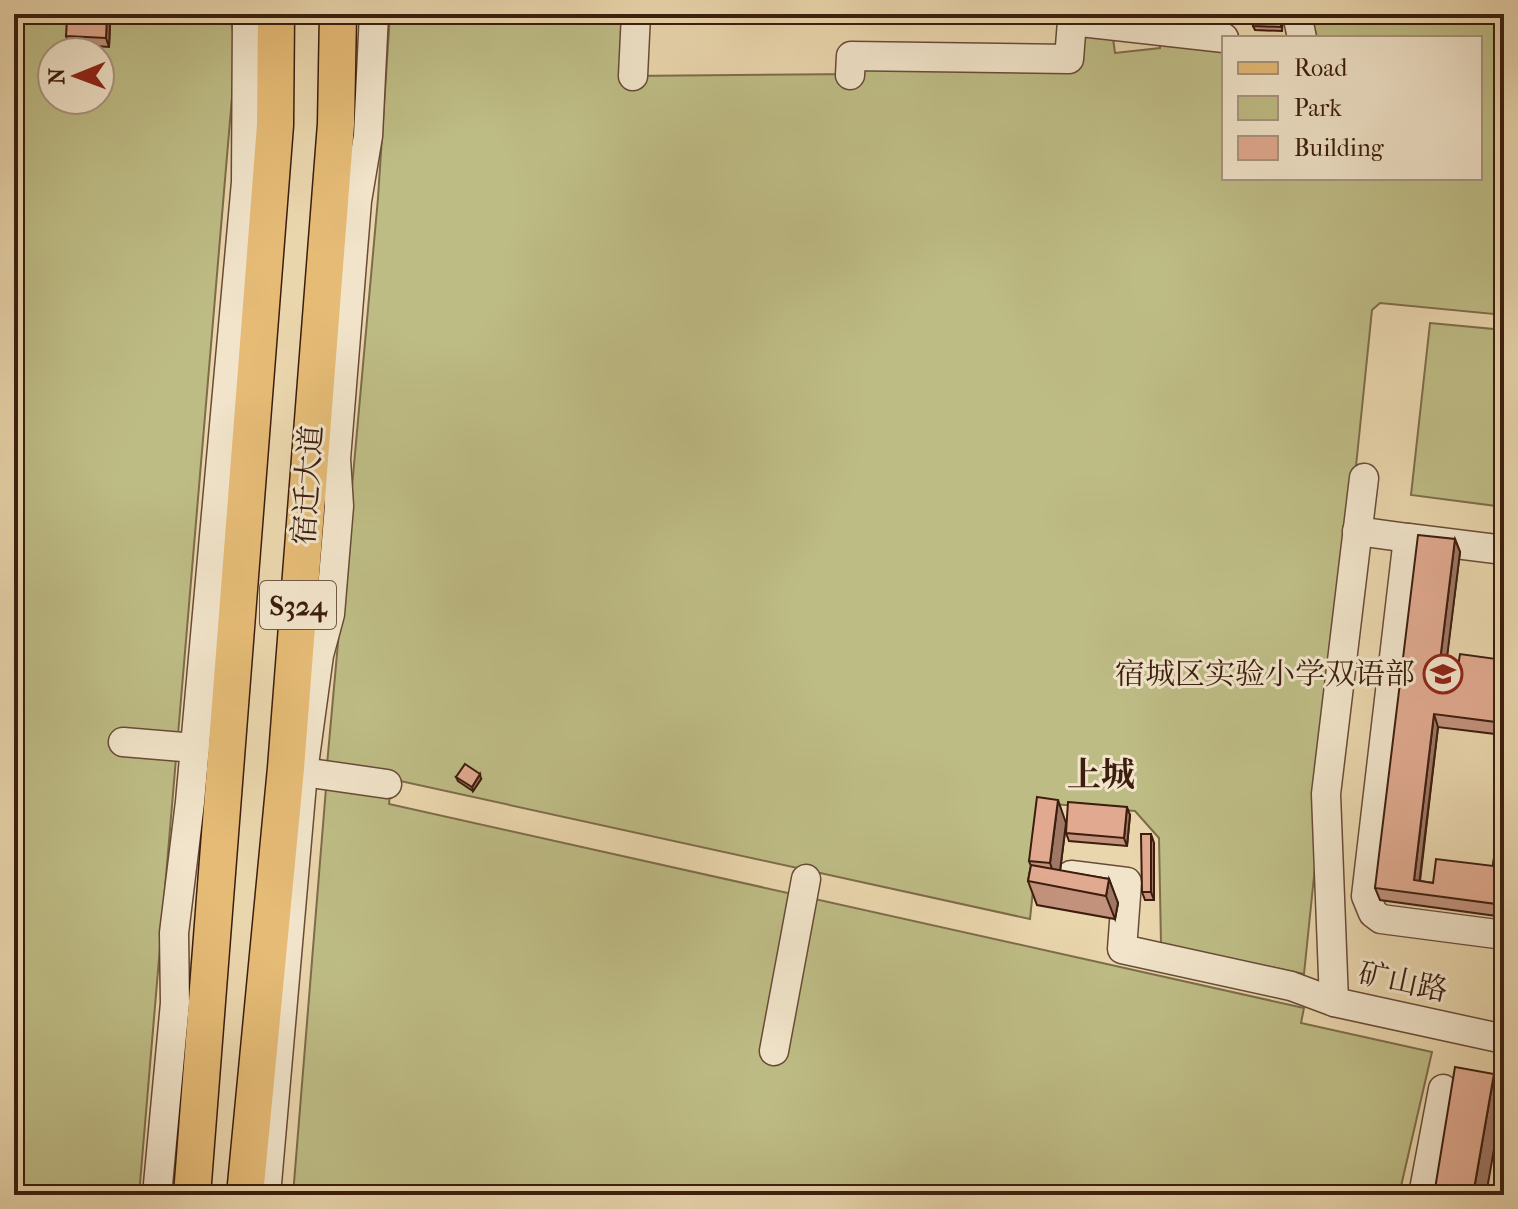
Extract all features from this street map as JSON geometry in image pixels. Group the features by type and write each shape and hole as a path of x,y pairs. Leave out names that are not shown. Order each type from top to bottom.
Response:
{"main road":[{"name":"宿迁大道","path":"192,1195 273,156 276,14"},
{"name":"宿迁大道","path":"245,1195 286,768 336,124 338,14"}],"street":[{"path":"157,1195 175,1003 174,933 195,748 246,182 247,14"},
{"path":"266,1195 303,772 319,655 330,614 339,506 336,459 357,201 368,136 374,14"},
{"path":"633,76 636,14"},
{"path":"1297,14 1302,36"},
{"path":"850,75 851,56 1069,59 1072,21 1222,38"},
{"path":"1334,1002 1326,794 1364,478"},
{"path":"1357,531 1504,550"},
{"path":"1408,538 1366,896 1373,913 1381,919 1504,935"},
{"path":"123,742 195,748"},
{"path":"303,772 387,784"},
{"name":"矿山路","path":"1067,875 1127,882 1122,949 1291,986 1334,1002 1504,1039"},
{"path":"774,1051 806,879"},
{"path":"1423,1195 1443,1089"}],"green space":[{"path":"14,14 225,14 230,15 236,50 139,1195 14,1195"},
{"path":"390,14 615,15 627,28 626,76 857,74 857,64 1078,69 1079,33 1113,38 1115,53 1160,48 1160,41 1222,49 1222,180 1482,180 1482,36 1304,36 1301,14 1504,14 1504,315 1380,303 1372,310 1304,974 1161,944 1159,838 1135,811 1042,803 1030,919 327,765 378,198"},
{"path":"1430,323 1504,330 1504,507 1411,495"},
{"path":"326,788 390,795 389,804 1304,1008 1301,1023 1432,1052 1399,1195 293,1195"}],"building":[{"path":"88,14 107,15 106,36 66,36 67,20 88,22"},
{"path":"1254,14 1281,14 1281,27 1253,26"},
{"path":"1418,535 1455,539 1438,677 1456,679 1460,654 1504,660 1504,723 1434,714 1414,880 1433,883 1436,859 1493,866 1504,777 1504,857 1498,897 1504,898 1504,905 1375,888"},
{"path":"465,764 480,774 472,787 456,777"},
{"path":"1037,797 1058,800 1050,863 1029,861"},
{"path":"1068,802 1127,807 1124,838 1066,833"},
{"path":"1141,834 1151,834 1151,892 1142,892"},
{"path":"1031,865 1109,879 1106,896 1028,881"},
{"path":"1455,1067 1494,1074 1473,1195 1434,1195"}],"place":[{"name":"宿城区实验小学双语部","path":"1443,674"}],"district":[{"name":"上城","path":"1101,775"}]}
